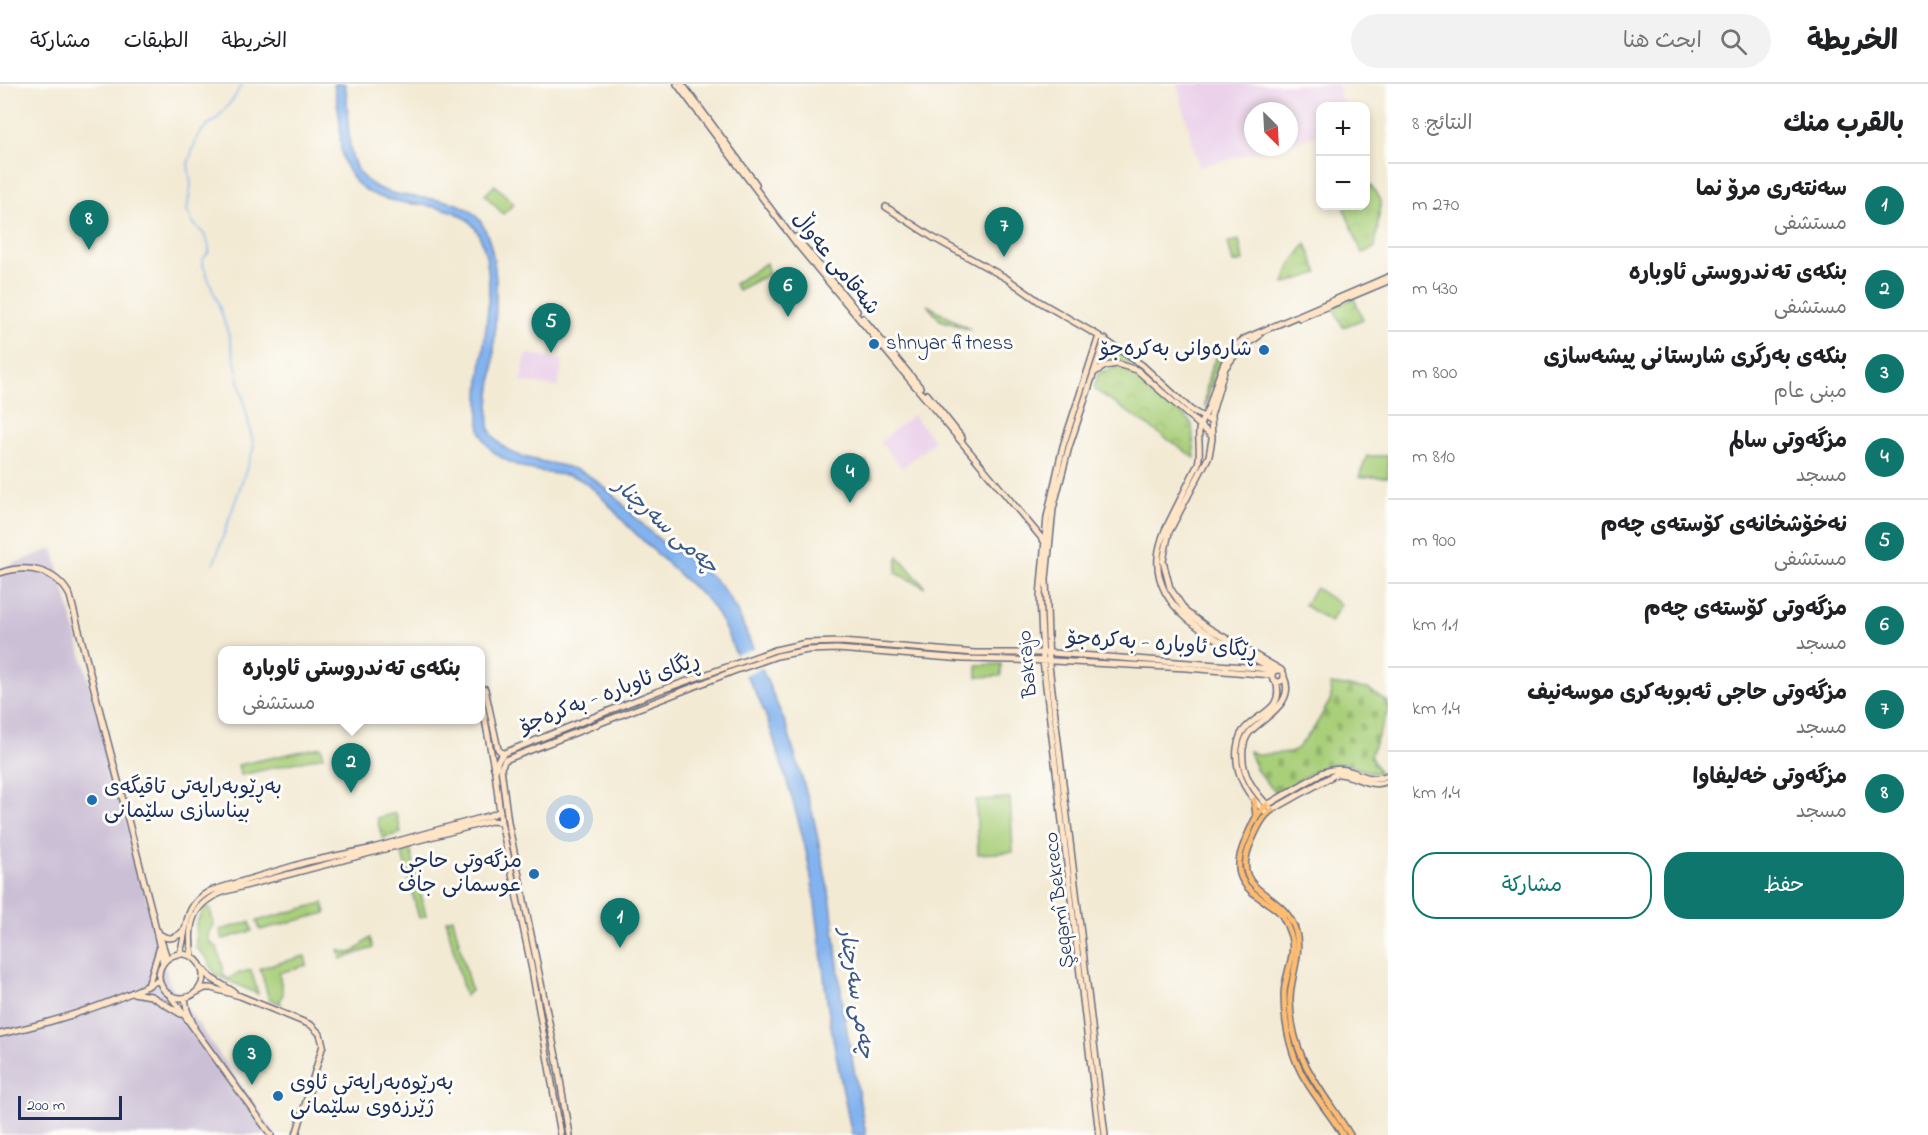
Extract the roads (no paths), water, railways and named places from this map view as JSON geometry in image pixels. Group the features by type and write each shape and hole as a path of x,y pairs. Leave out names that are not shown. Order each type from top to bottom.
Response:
{"main road":[{"name":"شەقامی عەواڵ","path":"677,84 797,244 1047,540"},
{"name":"شەقامی عەواڵ","path":"682,84 798,239 1047,540"},
{"path":"886,207 1102,338 1142,365 1191,410 1210,421"},
{"path":"1343,1135 1300,1071 1293,1051 1284,995 1293,950 1293,934 1278,911 1244,884 1238,869 1240,854 1256,817 1257,798 1244,771 1244,747 1248,734 1273,713 1285,696 1287,687 1284,673 1275,671 1185,618 1171,600 1161,579 1158,561 1165,530 1195,471 1199,459 1200,425 1209,406 1222,364 1231,351 1241,342 1288,319 1388,277"},
{"path":"1203,628 1176,599 1167,582 1163,561 1169,532 1211,450 1210,421 1230,359 1256,338 1388,281"},
{"path":"1048,526 1069,447 1095,372 1102,338"},
{"name":"Bakrajo","path":"1046,661 1040,603 1047,540 1047,517 1063,446 1098,349"},
{"path":"1095,372 1106,366 1127,365 1143,374 1212,436"},
{"path":"1191,410 1202,411 1209,406"},
{"path":"1199,459 1207,461"},
{"path":"1033,524 1040,524 1047,517"},
{"path":"0,573 23,568 43,572 66,587 70,596 155,924 159,949 165,960"},
{"name":"ڕێگای ئاوبارە - بەکرەجۆ","path":"503,821 505,800 502,762 793,645 825,642 975,653 1046,653 1275,671"},
{"name":"ڕێگای ئاوبارە - بەکرەجۆ","path":"763,657 837,649 964,659 1143,662"},
{"name":"Şeqamî Bekreco","path":"1046,661 1096,1083 1105,1135"},
{"name":"ڕێگای ئاوبارە - بەکرەجۆ","path":"495,772 498,760 503,754 656,692 730,669"},
{"path":"1267,809 1238,771 1237,747 1242,732 1267,711 1276,700 1279,693 1275,671"},
{"path":"1276,681 1281,681 1284,677"},
{"path":"485,702 497,745 503,754"},
{"path":"485,710 500,811 536,970 561,1135"},
{"path":"558,730 561,737"},
{"path":"1257,798 1282,801 1332,769 1345,769 1375,779 1388,775"},
{"path":"1256,817 1267,809 1336,774 1372,784 1388,781"},
{"path":"1267,809 1248,849 1245,872 1254,885 1287,913 1298,952 1290,998 1299,1052 1308,1072 1350,1135"},
{"path":"180,953 187,916 201,897 210,891 324,858 369,849 489,816 500,811"},
{"path":"192,956 191,924 196,910 206,900 226,891 491,821 503,821"},
{"path":"324,858 326,865"},
{"path":"155,924 165,960"},
{"path":"158,932 163,937 171,938 178,936 185,928"},
{"path":"148,986 159,949"},
{"path":"240,996 211,978 192,956 180,953 165,960 159,972 161,986 169,994 266,1132"},
{"path":"195,993 202,985 202,968"},
{"path":"0,1034 38,1026 106,1003 159,980"},
{"path":"537,980 569,1135"},
{"path":"169,994 185,998 208,987 240,996 318,1030 323,1045 296,1135"},
{"path":"131,993 147,995 184,1016"},
{"path":"185,998 187,1010 197,1033"},
{"path":"1096,1083 1099,1135"}],"water":[{"path":"334,84 345,84 351,150 357,169 363,177 376,187 392,193 441,200 469,210 480,221 488,237 494,260 496,307 488,413 489,428 498,442 517,455 571,468 592,478 660,540 715,580 725,591 738,613 786,725 813,815 831,903 843,1009 866,1135 852,1135 831,1029 811,879 796,812 765,715 724,627 709,602 588,485 572,476 525,468 505,460 489,447 480,431 479,423 479,385 489,295 485,252 478,233 467,219 451,211 433,206 393,201 374,195 358,184 346,167 342,156 340,118"}],"waterway":[{"path":"214,563 254,447 230,339 203,265 203,259 209,252 209,246 204,234 193,223 187,210 191,185 188,164 197,137 206,126 216,120 242,84"}],"place":[{"name":"مزگەوتی خەلیفاوا","path":"89,250"},
{"name":"مزگەوتی حاجی ئەبوبەکری موسەنیف","path":"1004,257"},
{"name":"مزگه‌وتی کۆستەی چەم","path":"788,317"},
{"name":"shnyar fitness","path":"874,344"},
{"name":"شارەوانی بەکرەجۆ","path":"1264,350"},
{"name":"نەخۆشخانەی کۆستەی چەم","path":"551,353"},
{"name":"مزگەوتی سالم","path":"850,503"},
{"name":"بنکەی تەندروستی ئاوبارە","path":"351,793"},
{"name":"بەڕێوبەرایەتی تاقیگەی بیناسازی سلێمانی","path":"92,800"},
{"name":"مزگەوتی حاجی عوسمانی جاف","path":"534,874"},
{"name":"سەنتەرى مرۆ نما","path":"620,948"},
{"name":"بنکەی بەرگری شارستانی پیشەسازی","path":"252,1085"},
{"name":"بەرێوەبەرایەتی ئاوی ژێرزەوی سلێمانی","path":"278,1096"}],"water label":[{"name":"چەمی سەرچنار","path":"665,527"},
{"name":"چەمی سەرچنار","path":"855,993"}]}
